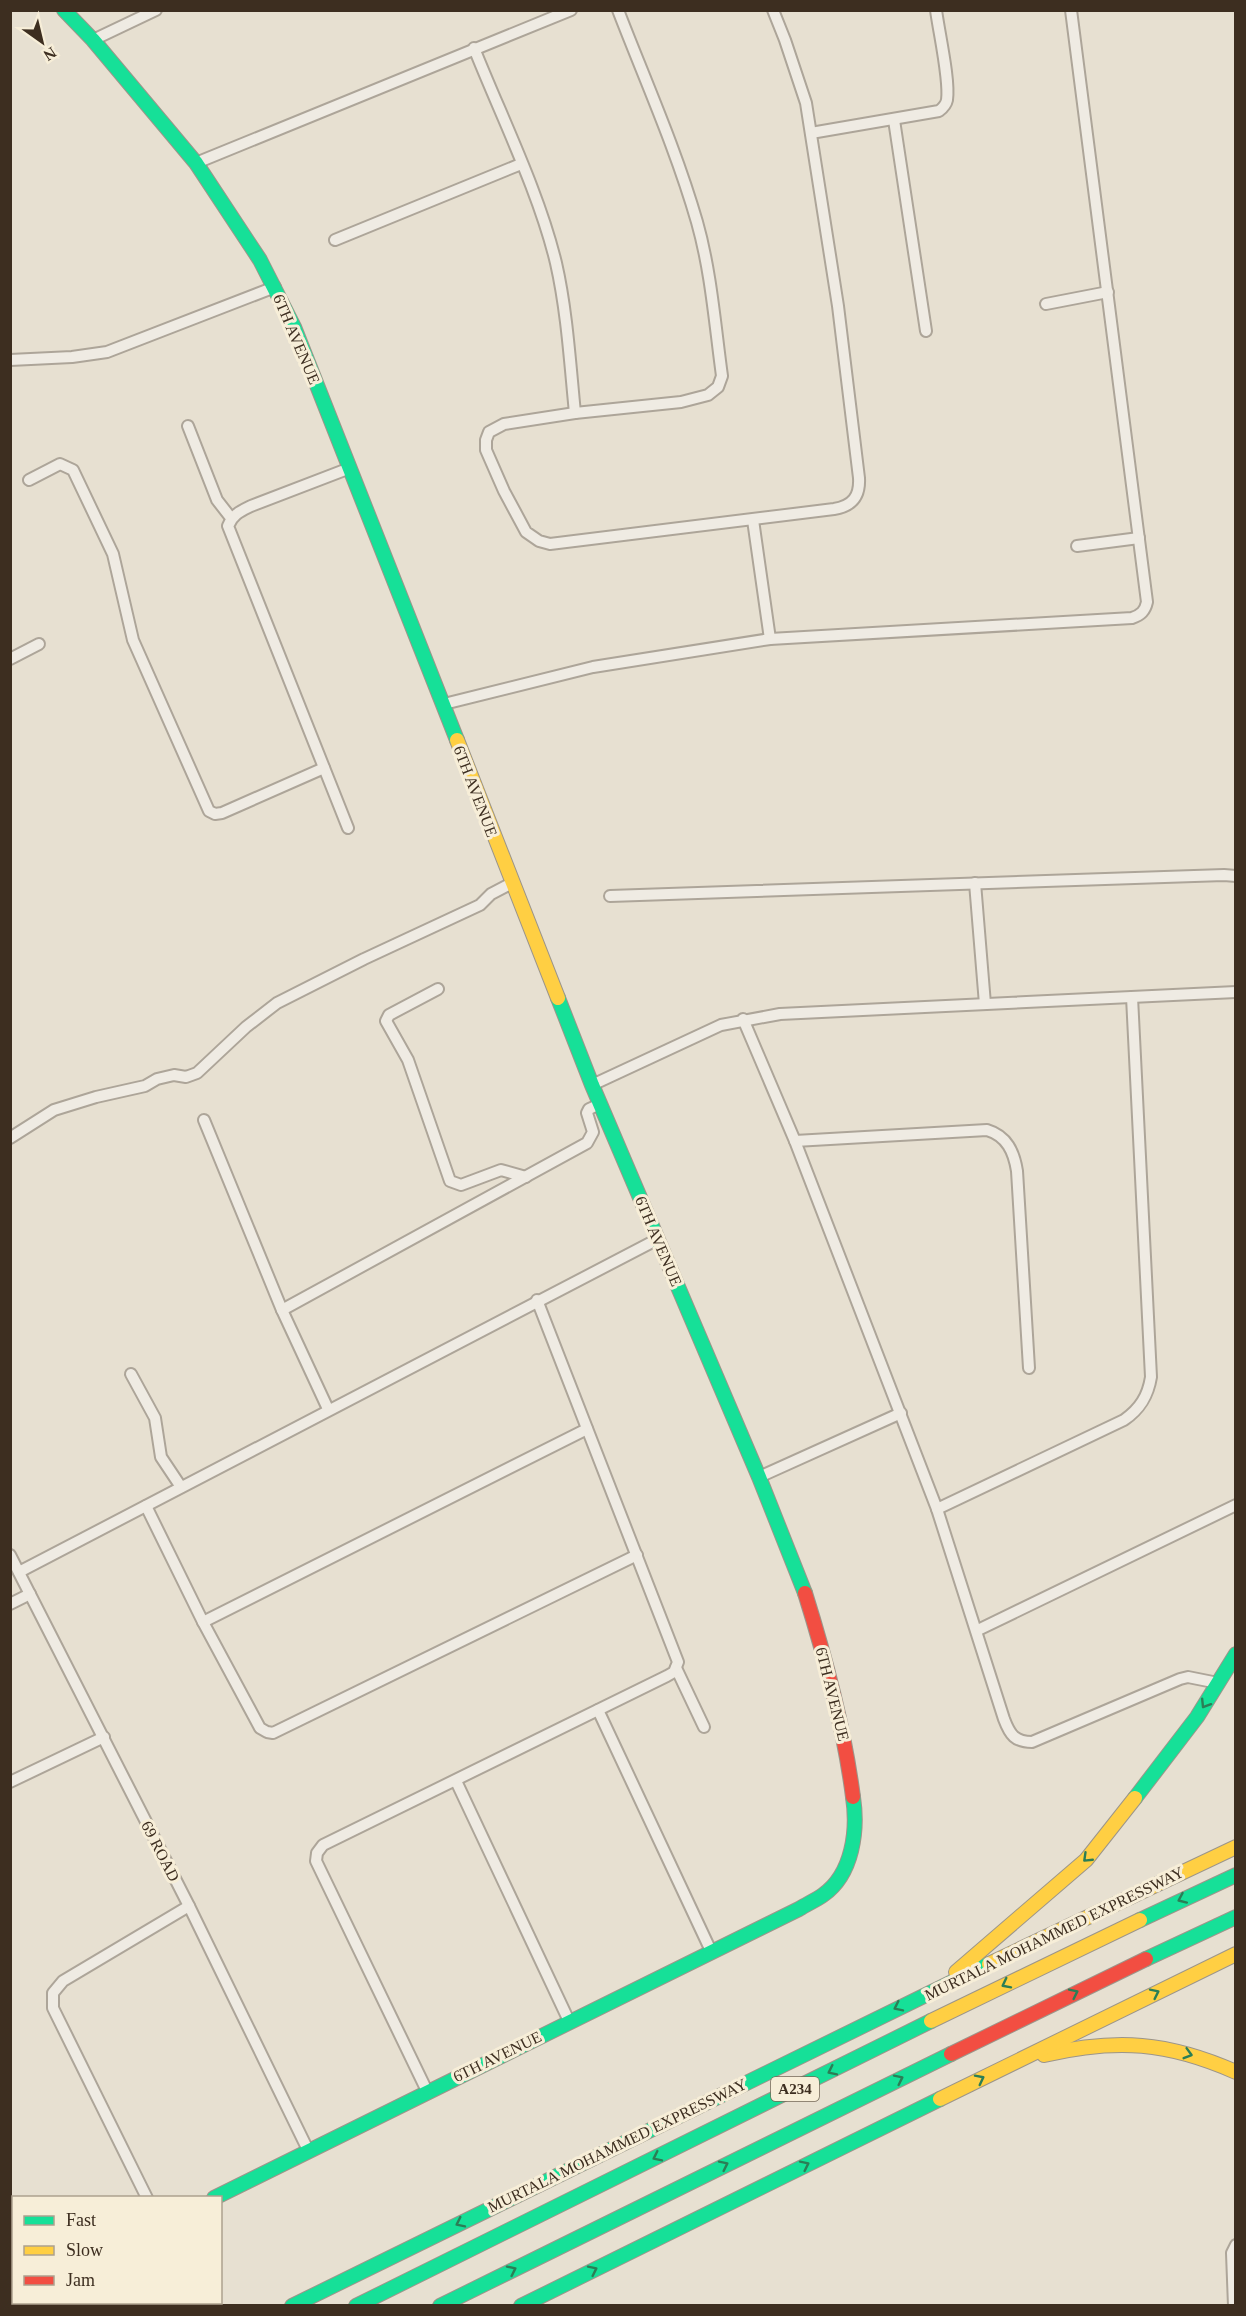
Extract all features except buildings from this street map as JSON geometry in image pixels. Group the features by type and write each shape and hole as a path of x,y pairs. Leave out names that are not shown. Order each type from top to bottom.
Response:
{"main road":[{"name":"6TH AVENUE","path":"64,10 93,40 196,163 245,235 275,286 294,327 444,704 592,1086 759,1477 803,1588 826,1660 848,1751 855,1810 850,1855 844,1871 825,1894 799,1909 218,2196"},
{"path":"938,1988 1100,1846 1197,1717 1236,1654"},
{"name":"MURTALA MOHAMMED EXPRESSWAY","path":"292,2306 938,1988 1236,1846"},
{"name":"MURTALA MOHAMMED EXPRESSWAY","path":"356,2306 1064,1955 1236,1875"},
{"name":"A234","path":"440,2306 1033,2014 1236,1917"},
{"path":"521,2306 1006,2065 1236,1954"},
{"path":"1006,2065 1089,2046 1142,2044 1188,2053 1236,2072"}],"street":[{"path":"93,40 156,10"},
{"path":"196,163 571,10"},
{"path":"618,10 679,166 698,224 712,300 722,376 718,387 708,395 681,402 575,412 504,424 489,432 486,450 526,532 539,541 550,544 843,508 857,496 859,487 838,306 806,103 797,73 772,10"},
{"path":"811,133 894,120 939,111 945,107 947,100 945,74 936,10"},
{"path":"444,704 593,667 770,639 1131,618 1140,615 1147,602 1071,10"},
{"path":"474,48 541,216 555,261 563,297 575,412"},
{"path":"894,120 926,331"},
{"path":"335,240 521,164"},
{"path":"10,360 72,357 107,352 275,286"},
{"path":"1046,304 1108,292"},
{"path":"188,426 217,501 231,518"},
{"path":"29,480 60,464 73,470 113,554 134,640 209,811 215,814 222,813 324,768"},
{"path":"348,828 228,526 231,518 251,506 350,468"},
{"path":"753,520 770,639"},
{"path":"1077,546 1139,538"},
{"path":"10,659 39,644"},
{"path":"610,896 1224,874 1236,876"},
{"path":"10,1138 54,1110 96,1097 145,1086 157,1079 174,1075 186,1077 197,1073 246,1027 278,1003 364,959 480,905 491,894 512,883"},
{"path":"975,883 985,1004"},
{"path":"438,989 389,1015 386,1021 408,1060 450,1181 461,1185 501,1170 526,1177"},
{"path":"592,1086 707,1031 743,1019 780,1014 1236,992"},
{"path":"938,1509 1124,1420 1134,1413 1148,1392 1151,1377 1132,997"},
{"path":"743,1019 795,1141 938,1509 1008,1731 1013,1738 1022,1742 1032,1742 1180,1679 1188,1677 1218,1683"},
{"path":"282,1311 587,1143 593,1132 586,1113 600,1104"},
{"path":"204,1120 282,1311 328,1409"},
{"path":"795,1141 987,1130 1002,1138 1012,1151 1017,1171 1029,1368"},
{"path":"20,1572 657,1239"},
{"path":"537,1300 677,1656 676,1668 704,1726"},
{"path":"131,1374 155,1418 162,1457 181,1487"},
{"path":"759,1477 901,1413"},
{"path":"203,1622 587,1429"},
{"path":"978,1630 1236,1505"},
{"path":"146,1506 203,1622 260,1728 273,1733 637,1555"},
{"name":"69 ROAD","path":"10,1555 189,1906 308,2150"},
{"path":"10,1604 30,1594"},
{"path":"427,2091 316,1861 317,1853 323,1845 667,1676 676,1668"},
{"path":"598,1710 711,1951"},
{"path":"10,1782 104,1737"},
{"path":"456,1781 569,2021"},
{"path":"146,2196 53,2008 53,1993 63,1981 189,1906"},
{"path":"1234,2306 1232,2253 1236,2245"},
{"path":"10,2289 12,2297"}],"traffic: fast":[{"path":"64,10 93,40 196,163 260,260 294,327 457,740"},
{"path":"558,998 592,1085 759,1477 805,1593"},
{"path":"1135,1798 1197,1717 1236,1654"},
{"path":"218,2196 820,1897 833,1886 847,1863 854,1837 853,1797"},
{"path":"1140,1920 1236,1875"},
{"path":"1146,1959 1236,1917"},
{"path":"292,2306 989,1964"},
{"path":"356,2306 931,2021"},
{"path":"440,2306 951,2054"},
{"path":"521,2306 940,2099"}],"traffic: slow":[{"path":"457,740 558,998"},
{"path":"956,1972 1086,1860 1135,1798"},
{"path":"989,1964 1236,1847"},
{"path":"931,2021 1140,1920"},
{"path":"940,2099 1236,1954"},
{"path":"1044,2055 1095,2046 1142,2046 1188,2054 1236,2072"}],"traffic: jam":[{"path":"805,1593 834,1694 853,1797"},
{"path":"951,2054 1146,1959"}]}
